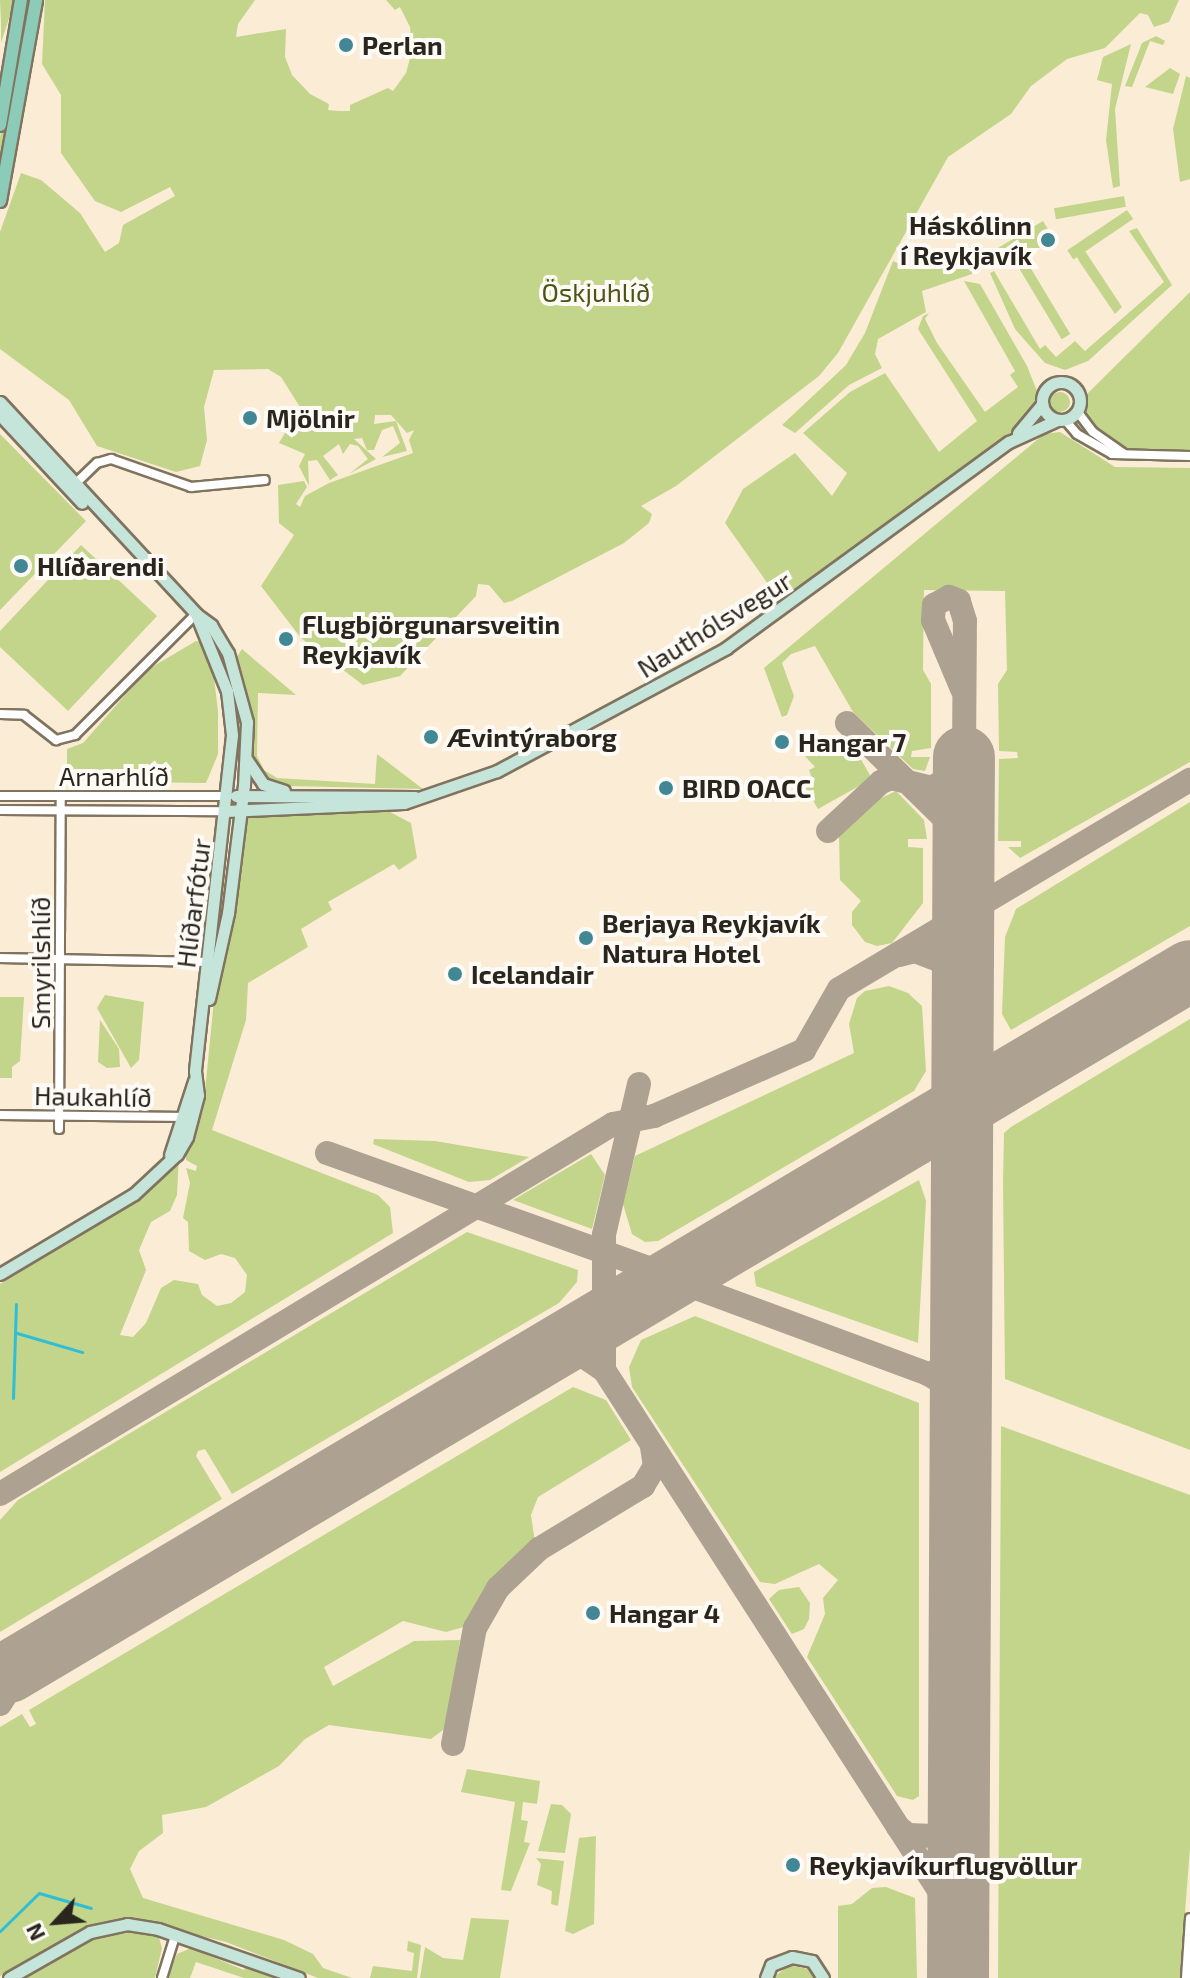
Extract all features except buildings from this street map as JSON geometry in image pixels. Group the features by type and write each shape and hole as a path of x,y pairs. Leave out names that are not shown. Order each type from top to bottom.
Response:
{"main road":[{"path":"0,125 21,0"},
{"path":"0,201 36,0"}],"street":[{"path":"1125,455 1093,432 1077,411 1078,393 1063,382 1046,389 1042,404 1097,447 1125,455 1190,456"},
{"path":"0,402 72,488"},
{"name":"Nauthólsvegur","path":"1009,442 1042,404"},
{"path":"1061,420 1077,411"},
{"path":"0,415 72,488"},
{"name":"Nauthólsvegur","path":"226,811 393,804 497,771 698,665 1009,442 1061,420"},
{"path":"72,488 97,463 111,459 191,487 265,480"},
{"name":"Hlíðarfótur","path":"72,488 117,529 218,635 237,675 247,722 247,760 221,954 203,1015"},
{"path":"0,714 24,715 51,739 75,735 196,614"},
{"name":"Hlíðarfótur","path":"0,1274 134,1194 184,1144 193,1119 206,962 228,796 232,735 229,695 196,614"},
{"path":"247,760 263,784 303,795"},
{"name":"Arnarhlíð","path":"0,796 228,796"},
{"name":"Nauthólsvegur","path":"228,796 417,798"},
{"name":"Smyrilshlíð","path":"59,1129 61,797"},
{"name":"Arnarhlíð","path":"0,810 226,811"},
{"path":"0,958 206,962"},
{"name":"Hlíðarfótur","path":"169,1160 185,1117 195,1077"},
{"name":"Haukahlíð","path":"0,1115 185,1117"},
{"path":"1186,1978 1190,1918"},
{"path":"9,1978 66,1943 111,1925 175,1936 299,1978"},
{"path":"162,1978 175,1936"},
{"path":"766,1978 771,1965 792,1957 812,1961 823,1978"}],"green space":[{"path":"0,0 15,0 1,43 1,23"},
{"path":"25,0 14,102 0,174 0,137"},
{"name":"Öskjuhlíð","path":"45,0 255,0 238,24 236,37 286,29 285,57 292,75 310,94 329,104 328,110 350,111 350,105 388,88 393,91 406,73 412,51 410,27 400,7 395,10 386,0 1179,0 1169,22 1154,27 1148,15 1140,13 1105,48 1067,59 1031,86 1011,114 948,157 838,353 819,376 676,486 641,506 652,514 649,523 624,543 512,601 504,603 489,585 478,584 476,596 400,676 363,685 301,638 261,586 294,535 279,523 278,485 304,481 307,487 296,504 300,507 305,496 329,483 413,453 409,440 414,430 407,433 391,415 375,415 374,424 396,421 407,451 382,457 400,443 393,426 382,430 374,450 367,450 362,438 354,439 376,459 349,474 368,459 358,446 350,444 343,454 339,444 323,456 338,475 330,480 317,460 308,461 309,486 299,466 305,454 279,443 300,407 281,377 268,369 214,370 204,407 207,440 200,466 176,472 97,446 69,400 0,349 0,232 21,173 41,180 80,213 105,252 119,243 123,225 175,196 170,187 121,212 95,201 61,153 61,95 42,64"},
{"path":"1156,36 1165,41 1163,45 1150,41 1132,87 1125,86 1142,43"},
{"path":"1131,44 1115,109 1120,186 1113,188 1106,140 1112,84 1097,80 1103,57"},
{"path":"1170,68 1180,74 1173,94 1145,87"},
{"path":"1186,76 1190,78 1190,179 1180,182 1173,129"},
{"path":"1124,196 1126,207 1056,219 1054,208"},
{"path":"1127,210 1133,219 1073,259 1067,250"},
{"path":"1043,221 1049,231 991,266 985,256"},
{"path":"1137,228 1172,285 1088,361 1065,370 1045,363 1015,329 990,273 994,271 1040,349 1045,345 1056,357 1075,341 1085,351 1164,282 1129,231"},
{"path":"1050,233 1051,244 987,264 979,255"},
{"path":"1081,245 1122,307 1115,314 1079,261 1073,248"},
{"path":"965,251 972,261 972,274 922,291 926,312 878,339 875,354 882,368 849,385 795,433 782,425 846,365 865,333 893,261 910,269"},
{"path":"1027,262 1070,334 1062,339 1018,267"},
{"path":"964,281 980,284 1027,366 1037,391 1036,406 1006,438 730,639 780,601 725,523 743,489 795,453 832,496 847,473 803,433 850,392 885,373 939,452 977,421 918,329 923,316 929,313 925,319 937,343 985,412 1018,387 1010,375 1015,371"},
{"path":"1190,292 1190,452 1145,452 1120,446 1102,435 1082,412 1087,394"},
{"path":"1056,392 1064,392 1070,402 1064,412 1056,412 1050,406 1050,398"},
{"path":"1060,432 1115,467 1190,468 1190,762 1020,858 1008,847 1021,847 1021,841 998,841 999,759 1018,758 1017,752 999,751 998,684 1007,670 1005,591 924,590 923,670 931,684 931,748 912,751 911,757 930,757 925,771 913,769 853,712 815,646 791,654 782,663 794,696 787,715 782,717 764,668 1044,434"},
{"name":"Hlíðarendi","path":"0,434 86,521 0,610"},
{"path":"81,545 157,616 68,711 0,647 0,631"},
{"path":"196,641 201,642 213,670 218,711 218,754 206,783 67,781 67,749 83,743 147,670"},
{"path":"242,649 296,695 258,693 257,756 264,770 277,778 375,784 377,754 423,789 286,786 265,780 251,761 248,707 235,660"},
{"path":"831,737 848,737 870,775 868,781 818,809 804,785 813,781 809,770 815,767 801,752"},
{"path":"896,791 924,820 927,839 908,839 908,847 923,848 923,903 892,943 877,946 865,942 852,925 852,912 861,901 840,880 839,836 869,804"},
{"path":"1190,802 1190,926 1011,1030 1002,1014 1005,937 1016,909"},
{"path":"388,811 411,823 417,858 399,870 394,864 328,902 332,910 301,929 308,947 248,983 246,1020 212,1130 378,1195 390,1207 393,1233 0,1472 0,1284 126,1208 179,1155 177,1195 170,1211 151,1222 139,1250 146,1270 120,1335 133,1337 146,1323 161,1288 174,1280 198,1284 202,1295 217,1306 231,1303 245,1292 247,1275 235,1258 221,1254 205,1260 189,1251 188,1222 183,1218 190,1183 186,1168 196,1171 197,1166 186,1160 186,1146 203,1111 214,1000 238,892 241,824 253,814"},
{"path":"889,986 908,993 922,1006 926,1071 914,1091 658,1241 645,1242 632,1234 623,1204 635,1156 854,1053 849,1024 857,998 865,991"},
{"path":"105,995 144,1002 139,1060 131,1068 97,1008"},
{"path":"0,997 24,997 20,1061 12,1067 12,1078 0,1078"},
{"path":"1190,1019 1190,1450 1005,1379 1003,1182 1004,1133"},
{"path":"100,1020 119,1049 120,1067 107,1068 98,1062"},
{"path":"374,1139 435,1141 529,1157 490,1180 469,1182 373,1144"},
{"path":"591,1154 605,1175 592,1229 513,1200"},
{"path":"919,1180 926,1201 918,1343 756,1286 754,1272"},
{"path":"467,1232 578,1270 577,1282 559,1303 232,1494 205,1449 198,1451 196,1456 222,1499 0,1632 0,1520 18,1500"},
{"path":"695,1316 919,1403 919,1796 913,1800 897,1796 807,1657 825,1614 823,1598 838,1580 819,1564 775,1584 760,1582 632,1387 629,1367 641,1340"},
{"path":"573,1387 606,1400 631,1440 538,1497 531,1515 535,1543 495,1579 467,1626 446,1632 403,1621 324,1667 333,1686 414,1641 460,1640 447,1727 431,1739 329,1725 305,1739 279,1766 206,1807 162,1815 163,1833 139,1851 130,1869 143,1898 284,1940 313,1954 323,1968 352,1978 318,1978 226,1942 125,1918 80,1930 0,1976 0,1727 22,1714 30,1727 36,1724 29,1710"},
{"path":"1001,1426 1190,1495 1190,1847 1180,1978 998,1978"},
{"path":"799,1587 810,1603 809,1619 804,1629 792,1634 769,1599 779,1590"},
{"path":"467,1769 540,1781 537,1804 523,1802 521,1820 528,1821 524,1842 530,1843 511,1891 501,1890 515,1802 461,1792"},
{"path":"551,1804 562,1805 571,1814 565,1853 538,1851"},
{"path":"596,1836 594,1924 573,1934 565,1931 579,1838"},
{"path":"536,1858 564,1861 558,1906 551,1904 552,1891 537,1885 541,1864"},
{"path":"886,1887 915,1898 917,1978 838,1978 838,1906 852,1904 872,1888"},
{"path":"471,1918 509,1920 500,1978 420,1978 425,1947 443,1958 463,1960"},
{"path":"142,1931 159,1938 162,1948 155,1978 19,1978 83,1940"},
{"path":"408,1941 421,1945 417,1978 370,1978 373,1966 412,1971 414,1953 407,1951"},
{"path":"191,1948 244,1970 246,1965 285,1978 244,1978 196,1962 190,1978 167,1978 177,1954"},
{"path":"789,1965 808,1969 815,1978 773,1978"}],"waterway":[{"path":"13,1398 16,1304"},
{"path":"17,1333 82,1352"},
{"path":"0,1931 39,1893 91,1908"}],"taxiway":[{"path":"828,831 881,782 891,778 932,788 958,772 964,757 965,621 959,601 949,597 934,605 933,620 962,689"},
{"path":"847,723 952,826 960,841 962,894 945,925"},
{"path":"0,1494 613,1124 654,1116 804,1050 839,989 1190,780"},
{"path":"899,955 915,951 943,962 963,999"},
{"path":"639,1084 604,1235 604,1370 951,1909 958,1938"},
{"path":"327,1153 653,1270 673,1272 712,1255"},
{"path":"656,1288 696,1288 928,1374 951,1388 961,1405"},
{"path":"564,1343 590,1321 600,1299"},
{"path":"602,1339 623,1307"},
{"path":"928,1374 945,1368 961,1352"},
{"path":"543,1355 580,1354 604,1370"},
{"path":"453,1744 475,1628 498,1588 539,1549 643,1486 655,1466 652,1448"},
{"path":"0,1704 29,1659"},
{"path":"898,1827 908,1835 934,1836 954,1817 959,1789"}],"runway":[{"path":"958,1978 964,757"},
{"path":"9,1672 1190,971"}],"place":[{"name":"Perlan","path":"346,45"},
{"name":"Háskólinn í Reykjavík","path":"1048,240"},
{"name":"Mjölnir","path":"250,418"},
{"name":"Hlíðarendi","path":"21,566"},
{"name":"Flugbjörgunarsveitin Reykjavík","path":"286,639"},
{"name":"Ævintýraborg","path":"431,737"},
{"name":"Hangar 7","path":"782,742"},
{"name":"BIRD OACC","path":"666,788"},
{"name":"Berjaya Reykjavík Natura Hotel","path":"586,938"},
{"name":"Icelandair","path":"455,974"},
{"name":"Hangar 4","path":"593,1613"},
{"name":"Reykjavíkurflugvöllur","path":"793,1865"}]}
